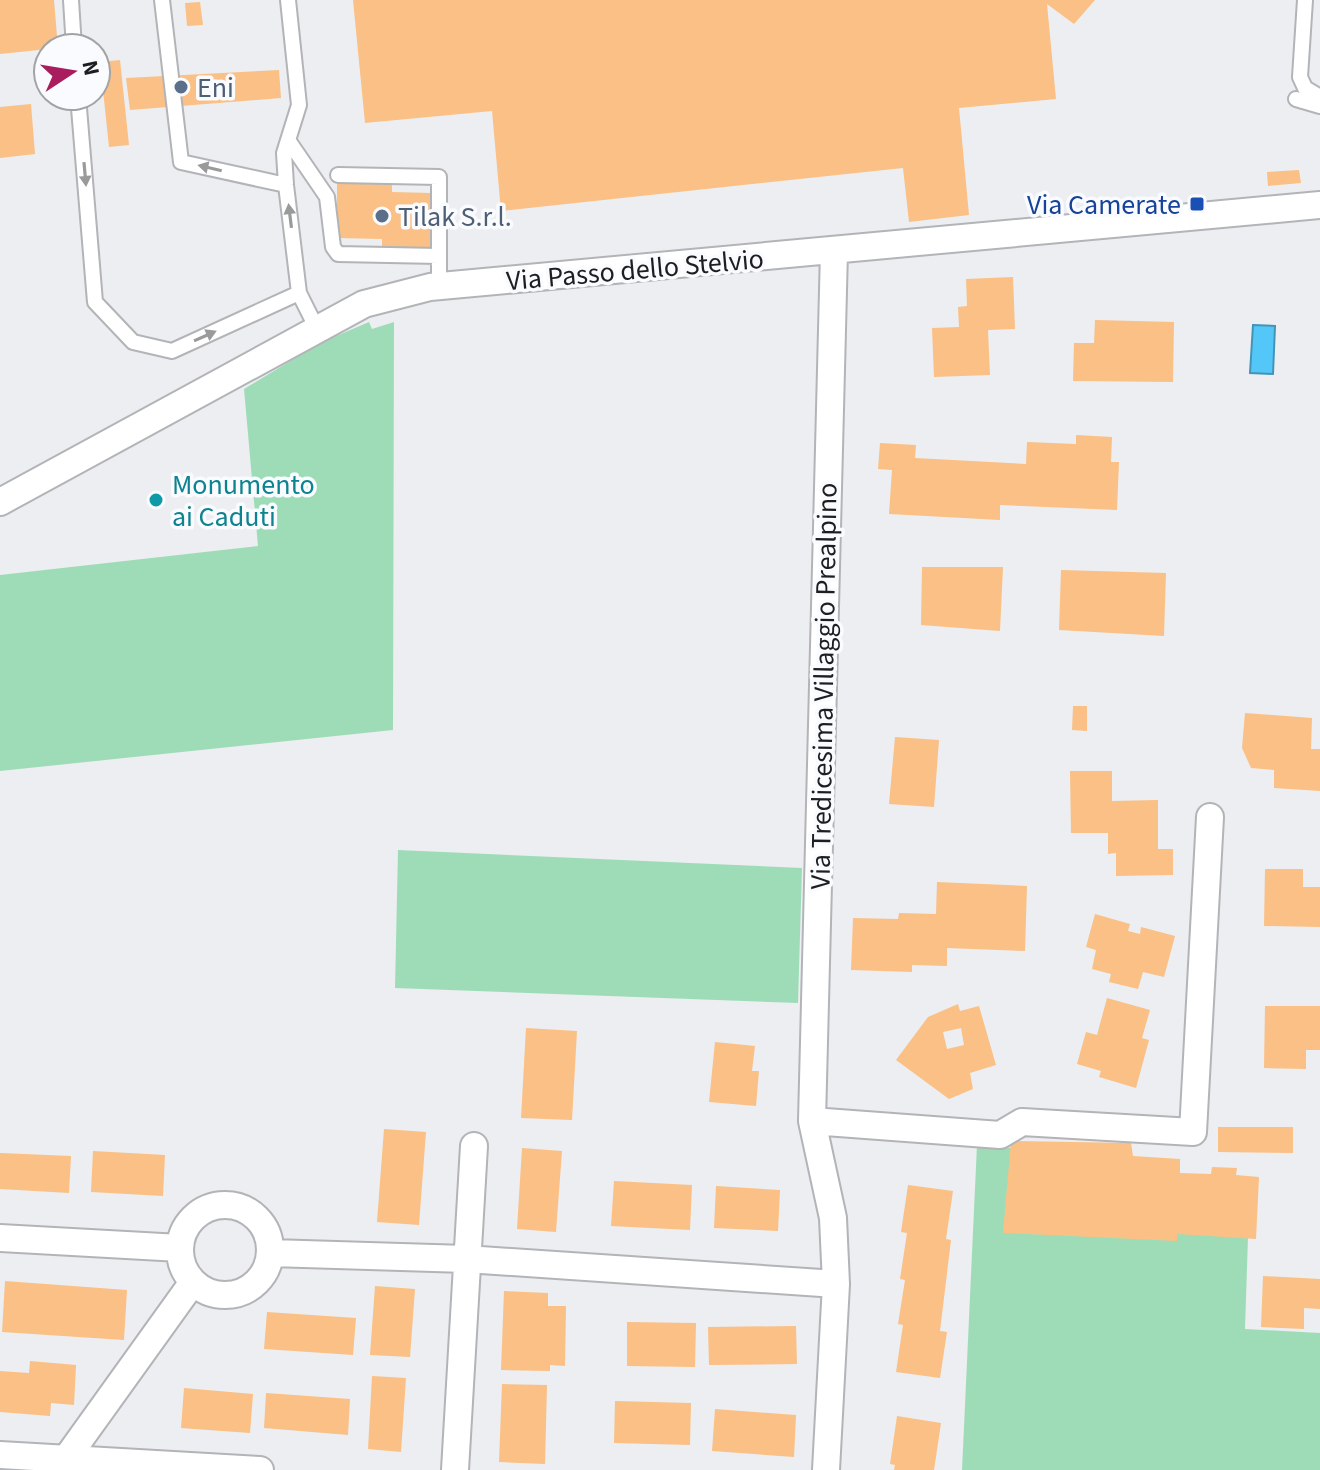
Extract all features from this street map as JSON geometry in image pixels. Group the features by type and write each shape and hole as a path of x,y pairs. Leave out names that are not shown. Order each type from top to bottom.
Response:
{"street":[{"name":"Via Passo dello Stelvio","path":"0,502 364,304 439,286 1320,205"},
{"name":"Via Tredicesima Villaggio Prealpino","path":"826,1470 836,1284 833,1218 812,1121 834,251"},
{"path":"812,1121 1000,1135 1022,1122 1193,1132 1210,817"},
{"path":"455,1470 474,1146"},
{"path":"227,1205 242,1207 263,1225 271,1253 259,1280 234,1294 220,1295 193,1282 186,1272 180,1248 183,1234 200,1212 227,1205"},
{"path":"0,1238 180,1248"},
{"path":"271,1253 466,1259 836,1284"},
{"path":"62,1465 193,1282"},
{"path":"0,1455 62,1465 260,1470"}],"lane":[{"path":"71,0 73,32"},
{"path":"162,0 181,162 286,185"},
{"path":"288,0 299,105 284,153 286,185 299,293 318,331"},
{"path":"1305,0 1298,30 1300,77 1305,88 1320,97"},
{"path":"1296,99 1320,106"},
{"path":"79,112 95,302 133,342 172,351 299,293"},
{"path":"288,140 327,197 333,247 338,254 439,256"},
{"path":"338,175 439,177 439,286"}],"green space":[{"path":"369,322 372,329 394,322 393,730 0,771 0,575 258,546 244,389 320,343"},
{"path":"398,850 802,868 798,1003 395,988"},
{"path":"977,1145 1170,1160 1165,1231 1248,1237 1245,1329 1320,1333 1320,1470 962,1470"}],"water":[{"path":"1253,325 1275,326 1273,374 1250,373"}],"building":[{"path":"0,0 54,0 57,32 32,32 32,51 0,54"},
{"path":"353,0 1095,0 1074,24 1047,4 1056,99 959,108 969,215 909,222 903,168 501,211 492,111 365,123"},
{"path":"200,2 203,25 187,26 185,3"},
{"path":"120,60 129,145 109,147 105,112 112,112 112,61"},
{"path":"279,70 281,98 130,110 126,78"},
{"path":"31,104 35,154 0,158 0,107"},
{"path":"1299,170 1301,183 1268,186 1267,172"},
{"path":"337,182 392,183 392,192 431,193 430,248 382,247 382,239 337,238"},
{"path":"1013,277 1015,329 988,330 990,375 934,377 932,328 959,327 958,307 967,306 966,279"},
{"path":"1095,320 1174,322 1173,382 1073,381 1074,343 1094,343"},
{"path":"1076,435 1112,437 1111,462 1119,462 1117,510 1000,505 1000,520 889,514 892,470 878,469 880,443 916,445 915,458 1026,464 1027,442 1076,444"},
{"path":"922,567 1003,567 1000,631 921,625"},
{"path":"1061,570 1166,573 1164,636 1059,630"},
{"path":"1073,706 1087,706 1087,731 1072,730"},
{"path":"1245,713 1312,718 1311,749 1320,749 1320,791 1274,788 1274,770 1251,768 1242,748"},
{"path":"895,737 939,740 934,807 889,804"},
{"path":"1070,771 1112,771 1112,801 1158,800 1158,849 1173,849 1173,875 1116,876 1116,853 1108,854 1108,833 1071,833"},
{"path":"1265,869 1303,869 1303,887 1320,887 1320,927 1264,926"},
{"path":"937,882 1027,886 1025,951 947,948 947,966 912,965 912,972 851,970 853,918 898,919 899,913 936,914"},
{"path":"1095,914 1130,924 1128,931 1140,934 1141,927 1175,936 1164,977 1143,972 1138,989 1109,982 1111,974 1092,969 1096,950 1086,947"},
{"path":"1107,998 1150,1010 1142,1038 1149,1040 1136,1088 1099,1077 1101,1071 1077,1064 1086,1032 1097,1035"},
{"path":"958,1004 960,1011 979,1006 996,1065 970,1073 973,1089 949,1099 896,1060 928,1017","holes":["961,1028 964,1045 947,1049 943,1032"]},
{"path":"1265,1006 1320,1006 1320,1050 1306,1050 1306,1069 1264,1068"},
{"path":"526,1028 577,1031 572,1120 521,1118"},
{"path":"715,1042 755,1046 752,1071 759,1071 756,1106 709,1102"},
{"path":"1218,1127 1293,1127 1293,1153 1218,1152"},
{"path":"384,1129 426,1132 419,1225 377,1222"},
{"path":"1011,1141 1131,1143 1133,1156 1180,1159 1180,1173 1211,1174 1212,1167 1237,1168 1236,1175 1259,1177 1256,1239 1177,1234 1177,1241 1003,1233"},
{"path":"522,1148 562,1151 556,1232 517,1229"},
{"path":"93,1151 165,1155 163,1196 91,1192"},
{"path":"0,1153 71,1156 69,1193 0,1189"},
{"path":"614,1181 692,1185 690,1230 611,1226"},
{"path":"908,1185 953,1191 946,1239 951,1240 940,1331 947,1332 940,1378 896,1372 903,1325 898,1324 905,1280 900,1279 907,1233 901,1232"},
{"path":"716,1186 780,1190 778,1231 714,1228"},
{"path":"1263,1276 1320,1279 1320,1309 1304,1308 1304,1329 1261,1327"},
{"path":"5,1281 127,1290 124,1340 2,1332"},
{"path":"375,1286 415,1289 410,1357 370,1355"},
{"path":"504,1291 548,1293 548,1306 566,1306 565,1366 550,1365 550,1371 501,1370"},
{"path":"267,1312 356,1318 353,1355 264,1349"},
{"path":"627,1322 696,1323 695,1367 627,1366"},
{"path":"796,1326 797,1364 709,1365 708,1327"},
{"path":"30,1361 76,1365 74,1405 51,1403 50,1416 0,1412 0,1371 29,1373"},
{"path":"372,1376 406,1378 401,1452 368,1449"},
{"path":"502,1384 547,1385 545,1464 499,1462"},
{"path":"184,1388 253,1394 250,1433 181,1428"},
{"path":"266,1393 350,1399 348,1435 264,1428"},
{"path":"615,1401 691,1403 690,1445 614,1443"},
{"path":"715,1409 796,1415 794,1457 712,1451"},
{"path":"897,1416 941,1423 934,1470 894,1470 895,1465 890,1464"}],"place":[{"name":"Eni","path":"181,87"},
{"name":"Via Camerate","path":"1197,204"},
{"name":"Tilak S.r.l.","path":"382,216"},
{"name":"Monumento ai Caduti","path":"156,500"}]}
